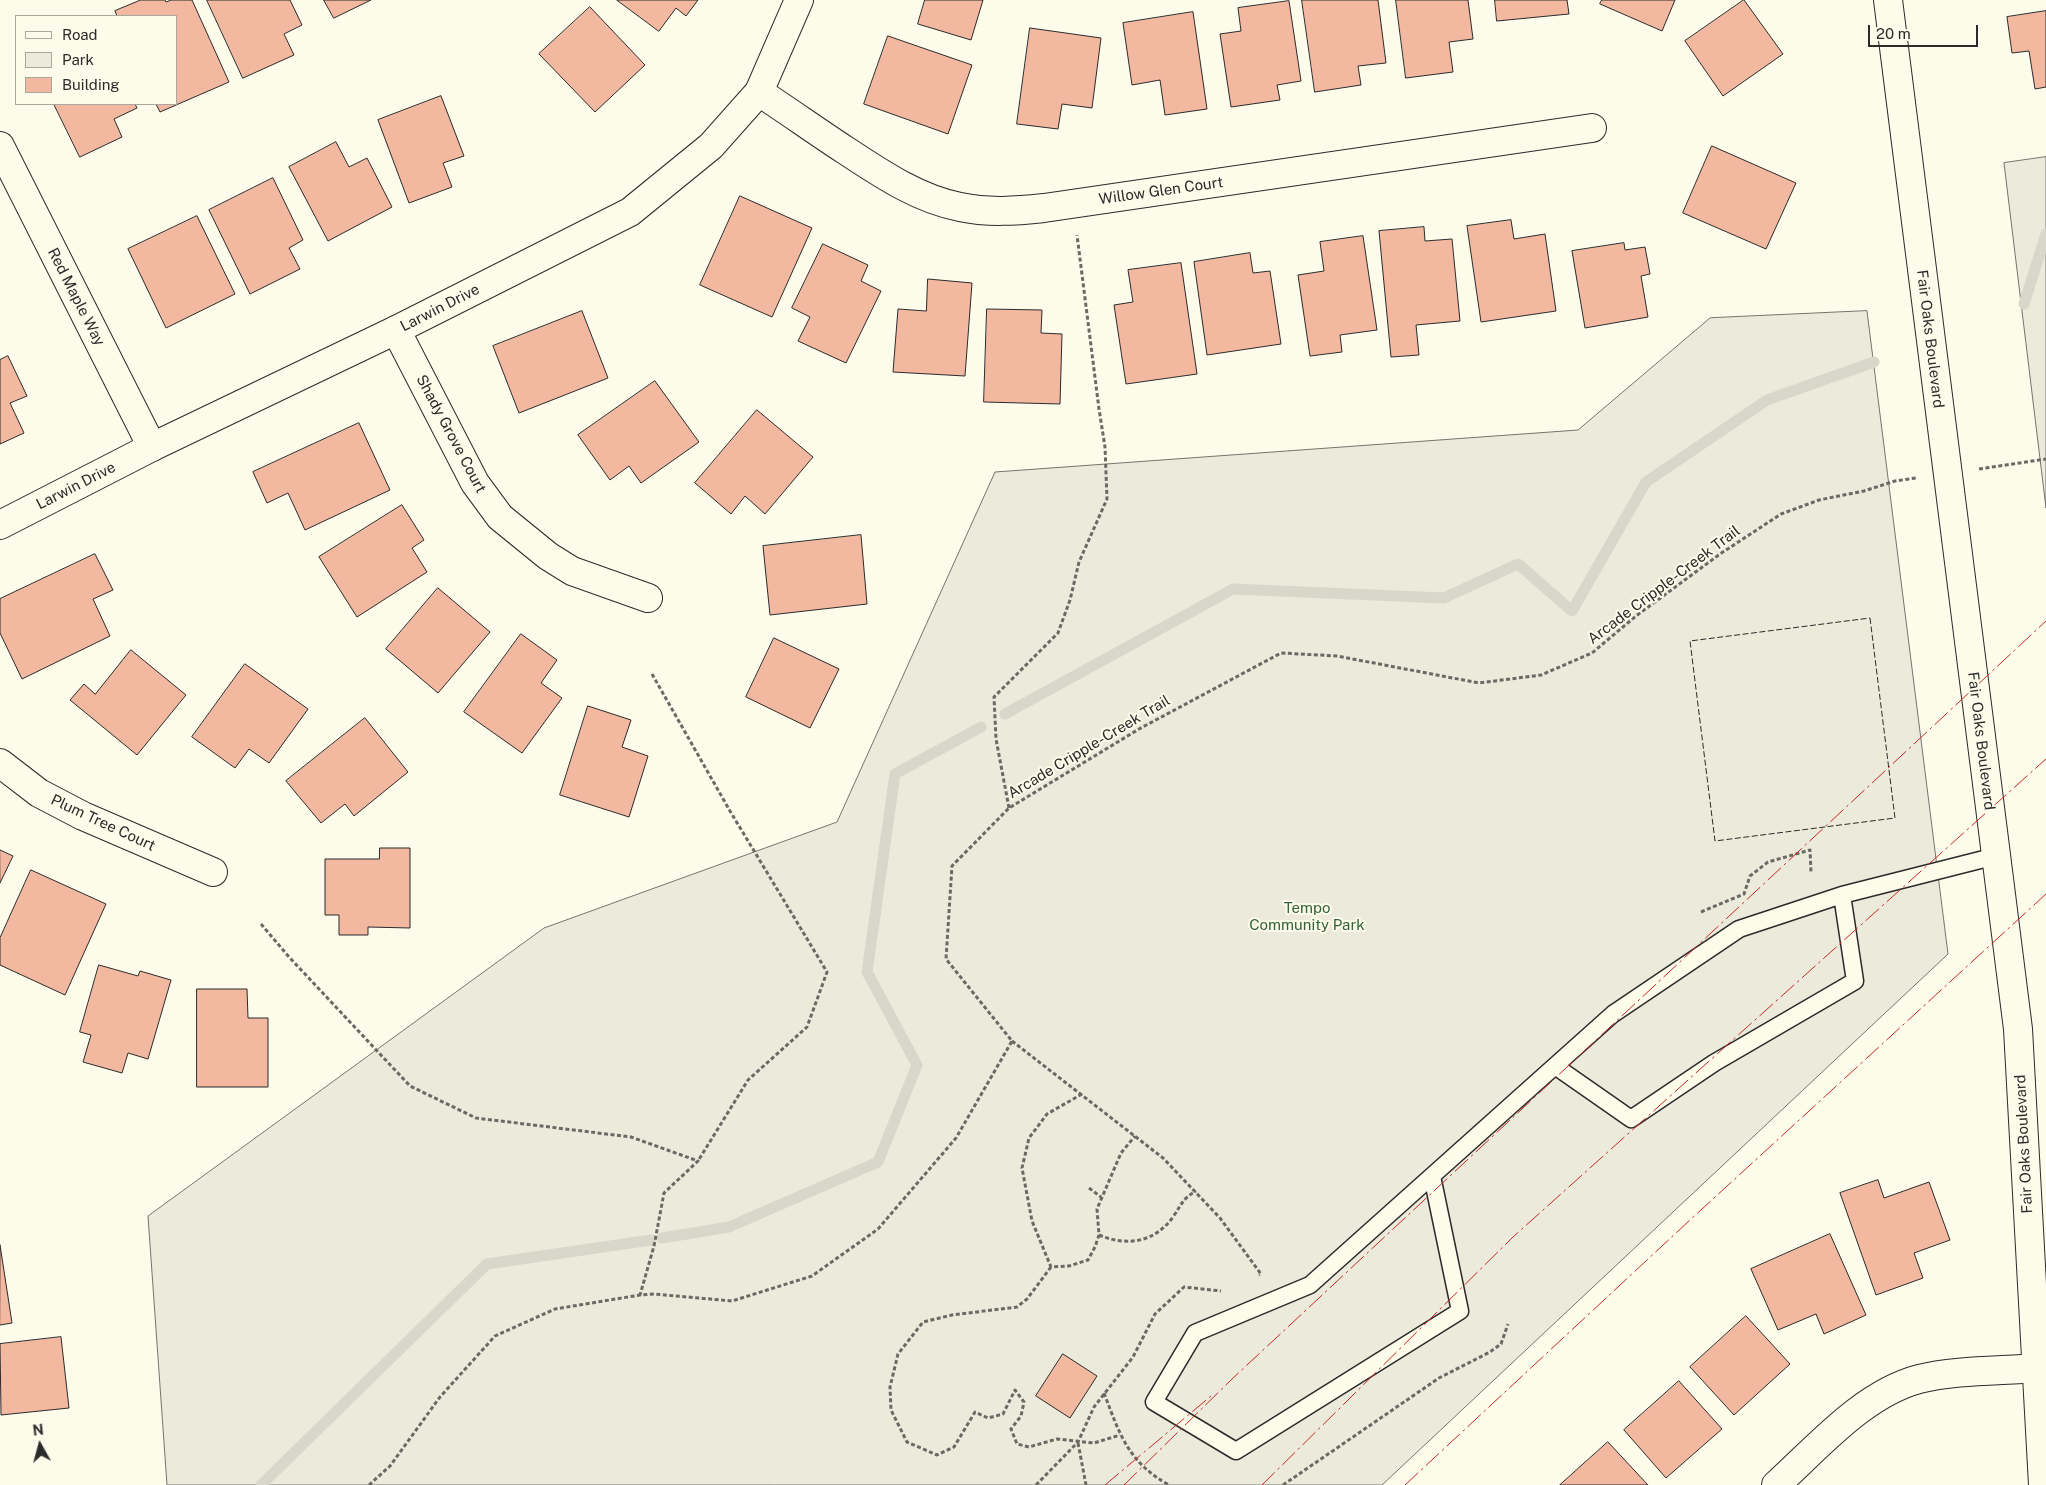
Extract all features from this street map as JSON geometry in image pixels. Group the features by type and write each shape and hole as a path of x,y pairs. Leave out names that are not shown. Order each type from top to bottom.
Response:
{"street":[{"name":"Larwin Drive","path":"0,525 152,447 396,330 630,212 711,146 759,92 799,0"},
{"name":"Fair Oaks Boulevard","path":"1888,0 2018,1029 2043,1485"},
{"name":"Willow Glen Court","path":"759,92 895,181 927,198 960,207 988,210 1015,211 1044,208 1592,128"},
{"name":"Red Maple Way","path":"0,146 152,447"},
{"name":"Shady Grove Court","path":"396,330 474,483 500,517 548,556 572,570 648,598"},
{"name":"Plum Tree Court","path":"0,762 39,794 83,816 213,872"},
{"path":"1776,1485 1850,1417 1872,1400 1895,1388 1920,1379 1945,1375 2037,1368"}],"lane":[{"path":"1432,1176 1460,1311 1236,1451 1154,1402 1195,1333 1310,1285 1613,1014 1739,929 1842,895 1996,856"},
{"path":"1555,1066 1631,1118 1714,1064 1855,982 1842,895"}],"path":[{"path":"1009,808 996,739 994,697 1058,633 1070,600 1079,562 1107,499 1105,447 1077,233"},
{"name":"Arcade Cripple-Creek Trail","path":"1255,1278 1261,1274 1220,1218 1196,1191 1163,1158 1012,1041 946,959 952,866 1009,808 1139,729 1281,653 1337,656 1479,682 1541,675 1592,653 1636,616 1720,554 1781,514 1819,500 1864,491 1895,481 2046,459"},
{"path":"640,1295 654,1246 664,1193 698,1161 748,1080 806,1027 827,972 730,811 652,674"},
{"path":"1701,912 1744,894 1750,876 1768,862 1810,850 1812,872"},
{"path":"261,924 295,964 410,1086 476,1118 631,1137 698,1161"},
{"path":"369,1485 390,1466 440,1396 495,1336 555,1309 654,1294 732,1301 812,1276 878,1230 956,1138 1012,1041"},
{"path":"1051,1267 1032,1221 1022,1168 1029,1138 1047,1114 1082,1094"},
{"path":"1120,1435 1094,1443 1057,1440 1029,1446 1018,1444 1011,1429 1021,1416 1024,1402 1015,1390 1003,1414 988,1418 975,1412 954,1447 937,1456 907,1442 891,1410 890,1387 898,1354 923,1322 952,1315 1016,1307 1027,1299 1051,1267 1069,1266 1088,1260 1096,1247 1099,1235 1097,1209 1101,1196 1121,1153 1135,1136"},
{"path":"1089,1188 1101,1196"},
{"path":"1099,1235 1130,1242 1156,1235 1173,1217 1184,1198 1196,1191"},
{"path":"1036,1485 1078,1442 1094,1407 1133,1357 1155,1314 1184,1287 1227,1291"},
{"path":"1283,1485 1439,1378 1502,1344 1508,1324"},
{"path":"1104,1392 1120,1435 1133,1457 1154,1477 1169,1485"},
{"path":"1078,1442 1086,1485"}],"green space":[{"path":"2046,157 2046,508 2004,163"},
{"name":"Tempo Community Park","path":"1867,311 1948,954 1382,1485 167,1485 148,1216 544,928 837,822 995,472 1578,430 1710,318"}],"building":[{"path":"141,0 165,0 166,2 171,0 192,0 229,82 178,104 178,15 117,15 115,11"},
{"path":"207,0 290,0 302,25 284,34 294,55 243,78"},
{"path":"324,0 371,0 334,18"},
{"path":"617,0 698,0 686,16 676,8 659,31"},
{"path":"925,0 983,0 971,40 918,24"},
{"path":"1302,0 1378,0 1386,63 1358,66 1361,85 1315,92"},
{"path":"1396,0 1468,0 1473,39 1449,42 1453,72 1406,78"},
{"path":"1495,0 1567,0 1569,14 1497,21"},
{"path":"1602,0 1675,0 1662,31 1600,4"},
{"path":"1744,0 1783,54 1723,96 1685,41"},
{"path":"1289,1 1301,81 1277,85 1280,100 1231,107 1220,34 1241,31 1238,8"},
{"path":"590,7 645,65 595,112 539,54"},
{"path":"2046,11 2046,87 2035,89 2029,51 2012,53 2007,17"},
{"path":"1193,12 1207,109 1165,115 1160,80 1132,85 1123,23"},
{"path":"1030,28 1101,38 1092,108 1062,104 1058,129 1017,124"},
{"path":"888,36 972,65 948,134 864,104"},
{"path":"441,96 464,156 443,163 452,187 409,203 378,120"},
{"path":"54,105 136,105 137,108 114,119 122,137 80,157"},
{"path":"156,105 176,105 160,112"},
{"path":"336,142 349,167 367,158 392,207 328,241 289,167"},
{"path":"1712,146 1796,183 1766,249 1683,213"},
{"path":"273,178 303,240 289,248 300,269 250,294 209,210"},
{"path":"740,196 812,228 772,317 700,285"},
{"path":"197,216 235,294 166,328 128,249"},
{"path":"1511,220 1514,239 1545,234 1556,311 1481,322 1467,226"},
{"path":"1424,227 1425,241 1452,239 1460,321 1416,325 1419,355 1391,357 1379,231"},
{"path":"1363,236 1377,330 1340,335 1342,352 1310,356 1298,275 1324,271 1320,242"},
{"path":"1624,243 1625,250 1645,247 1650,274 1641,276 1648,317 1585,328 1572,251"},
{"path":"823,244 868,265 861,281 881,291 846,363 798,341 810,317 792,308"},
{"path":"1250,253 1253,273 1270,271 1281,344 1207,355 1194,262"},
{"path":"1181,263 1197,374 1126,384 1114,305 1133,302 1128,270"},
{"path":"928,279 972,283 965,376 893,372 898,309 926,311"},
{"path":"987,309 1042,310 1041,333 1062,334 1060,404 984,402"},
{"path":"582,311 608,378 519,413 493,346"},
{"path":"8,356 27,396 10,403 24,433 0,444 0,360"},
{"path":"655,381 699,442 641,483 629,466 610,480 578,435"},
{"path":"757,410 813,457 765,514 745,496 731,514 695,483"},
{"path":"359,423 390,490 305,530 288,493 267,503 253,472"},
{"path":"402,505 424,540 412,548 427,572 357,617 319,557"},
{"path":"861,535 867,604 770,615 763,546"},
{"path":"95,554 113,590 93,599 110,636 22,679 0,633 0,599"},
{"path":"438,588 490,632 438,693 386,649"},
{"path":"521,634 557,660 541,683 562,698 522,753 464,712"},
{"path":"774,638 839,669 810,728 746,697"},
{"path":"131,650 186,695 137,755 70,700 84,684 95,694"},
{"path":"245,664 308,709 269,763 249,749 235,768 192,737"},
{"path":"588,706 631,720 622,747 648,756 629,817 560,795"},
{"path":"365,718 408,772 354,816 345,804 321,823 286,781"},
{"path":"380,848 410,848 410,928 368,927 368,935 339,935 339,915 325,915 325,859 379,859"},
{"path":"0,850 13,856 0,883"},
{"path":"31,870 106,904 65,995 0,965 0,938"},
{"path":"99,965 138,976 140,971 171,980 148,1059 128,1053 122,1073 83,1062 91,1035 80,1032"},
{"path":"197,989 247,989 248,1018 268,1018 268,1087 197,1087"},
{"path":"1878,1180 1884,1198 1929,1182 1950,1240 1914,1253 1923,1278 1876,1295 1840,1193"},
{"path":"1830,1234 1866,1315 1824,1334 1816,1314 1778,1330 1751,1269"},
{"path":"0,1245 12,1323 0,1325"},
{"path":"1746,1316 1790,1364 1734,1415 1690,1367"},
{"path":"61,1337 69,1408 1,1415 0,1344"},
{"path":"1063,1354 1097,1376 1070,1418 1036,1396"},
{"path":"1679,1381 1722,1429 1666,1478 1624,1430"},
{"path":"1608,1442 1648,1485 1560,1485"}],"waterway":[{"path":"2024,304 2046,234"},
{"path":"1005,714 1233,589 1444,598 1518,564 1572,611 1646,482 1767,400 1874,362"},
{"path":"662,1238 729,1227 878,1162 917,1065 867,972 895,774 981,727"},
{"path":"261,1485 487,1264 651,1240"}],"fence":[{"path":"1870,618 1895,818 1715,841 1690,641 1870,618"}],"power":[{"path":"1124,1485 1232,1379 2046,621"},
{"path":"1262,1485 1513,1237 2046,759"},
{"path":"1405,1485 1690,1220 2046,894"},
{"path":"1105,1485 1211,1396"}]}
